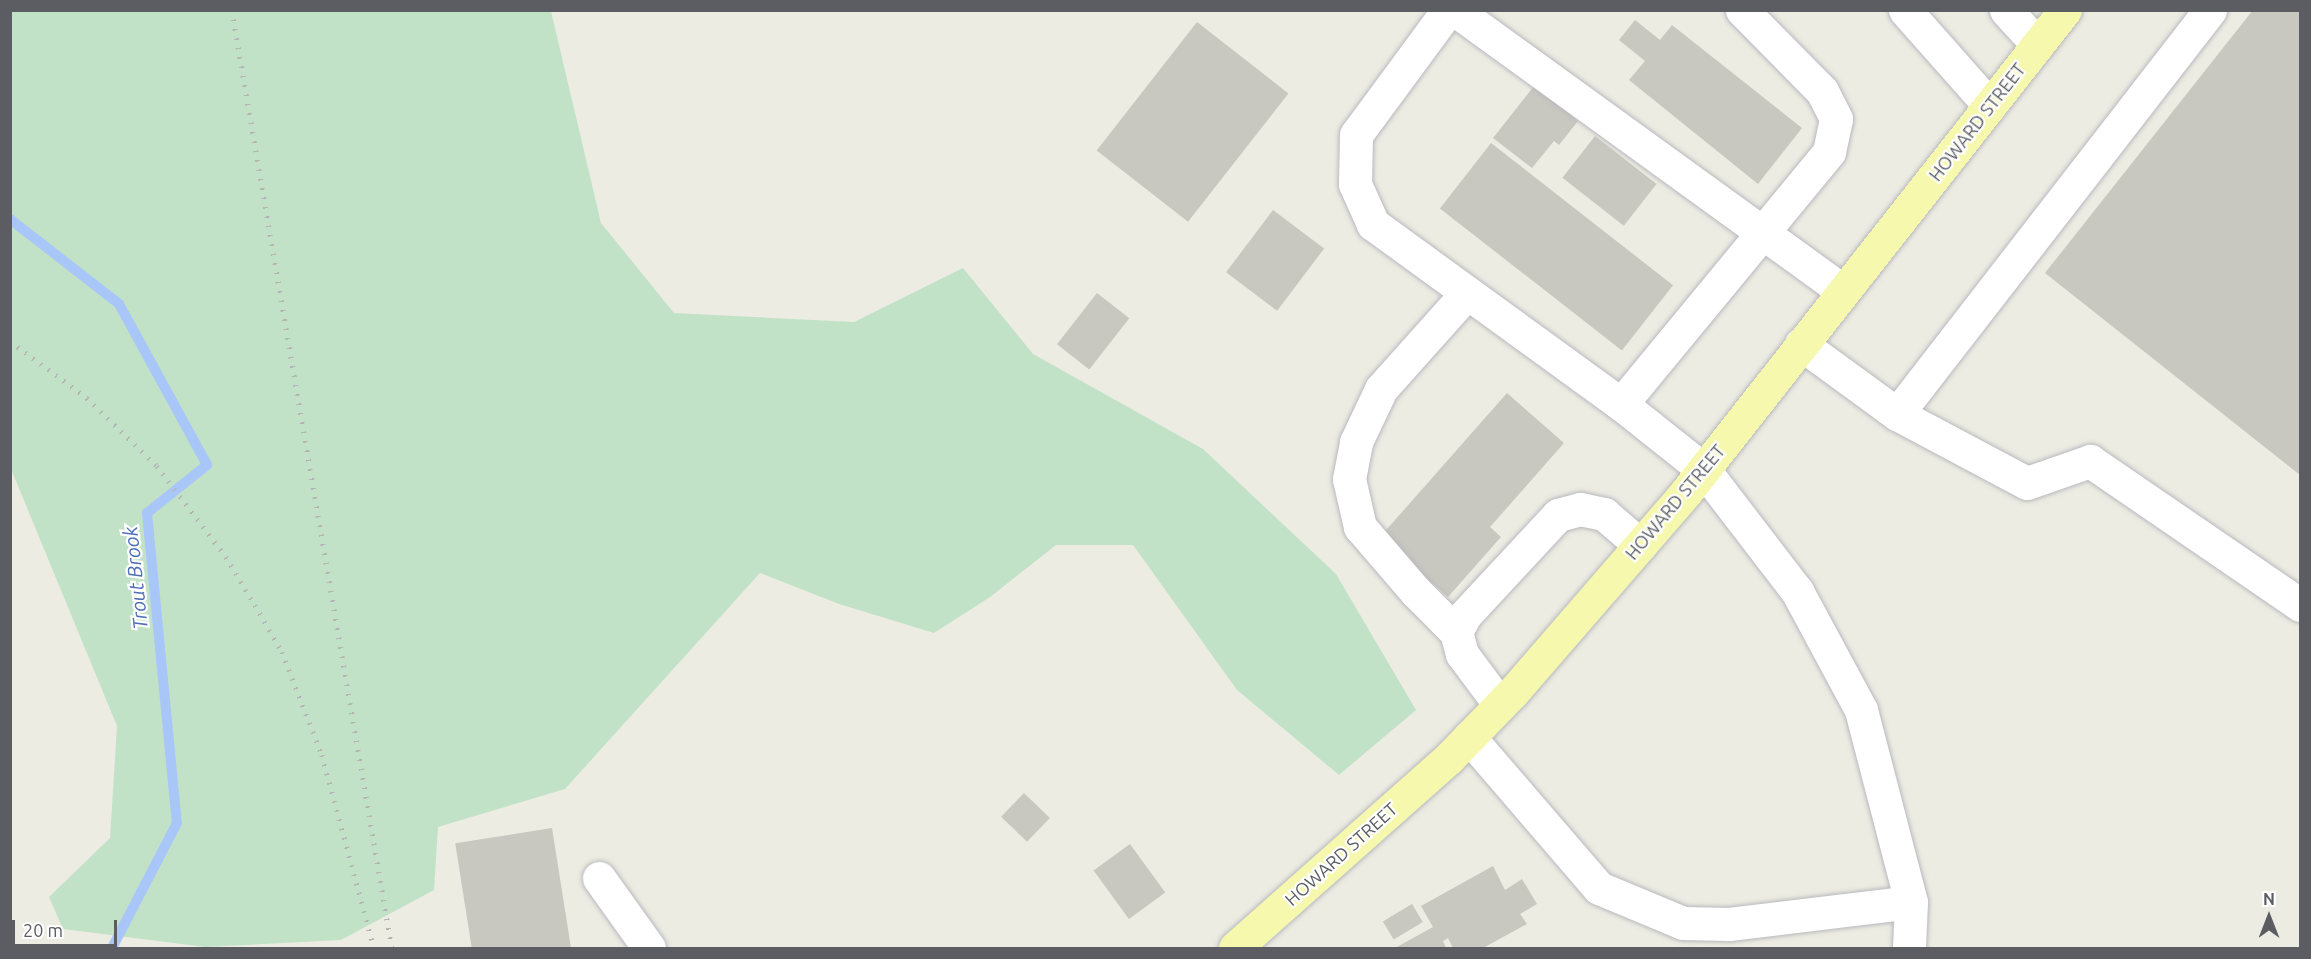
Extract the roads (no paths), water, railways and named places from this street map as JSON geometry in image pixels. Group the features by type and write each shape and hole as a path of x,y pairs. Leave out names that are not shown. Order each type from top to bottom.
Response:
{"main road":[{"name":"HOWARD STREET","path":"1235,948 1469,737 1500,705 1704,470 2065,10"}],"lane":[{"path":"1448,10 1356,135 1355,184 1373,224 1465,295 1621,404 1704,470 1797,591 1862,710 1911,902 1909,948"},
{"path":"1455,10 1843,291"},
{"path":"1621,404 1829,152 1836,119 1822,91 1742,10"},
{"path":"1905,10 1990,106"},
{"path":"2006,10 2038,45"},
{"path":"1897,414 2210,10"},
{"path":"1465,295 1381,389 1356,442 1349,479 1360,527 1456,632 1462,654 1500,705"},
{"path":"1801,344 1897,414 2027,483 2090,461 2301,605"},
{"path":"1456,632 1465,615 1558,515 1580,509 1604,514 1640,545"},
{"path":"1469,737 1599,888 1683,923 1729,924 1911,902"},
{"path":"599,878 649,948"}],"waterway":[{"name":"Trout Brook","path":"10,219 119,304 207,465 147,513 177,823 112,948"}],"railway":[{"path":"232,10 392,948"},
{"path":"10,341 87,398 157,466 226,557 255,605 282,652 322,755 374,948"}]}
